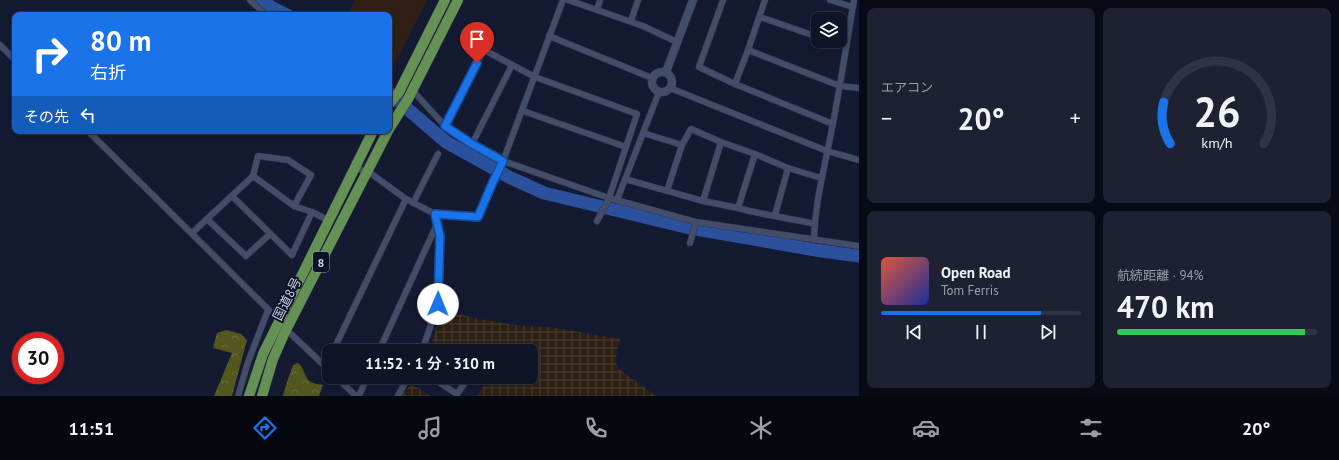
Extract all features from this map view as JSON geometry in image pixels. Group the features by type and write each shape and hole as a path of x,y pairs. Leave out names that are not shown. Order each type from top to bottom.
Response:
{"highway":[{"path":"392,100 399,92 445,0"},
{"name":"国道8号","path":"392,124 410,95 458,0"},
{"name":"国道8号","path":"249,396 262,354 372,134"},
{"name":"国道8号","path":"262,396 273,359 285,332 386,134"}],"street":[{"path":"250,0 263,12"},
{"path":"355,167 366,172 406,199 435,214 478,217 503,163 563,0"},
{"path":"568,0 631,22 677,42"},
{"path":"597,10 600,0"},
{"path":"631,22 638,0"},
{"path":"666,72 693,0"},
{"path":"723,0 699,67 735,84 833,124"},
{"path":"735,84 765,0"},
{"path":"830,0 853,7"},
{"path":"847,40 854,0"},
{"path":"760,17 811,35"},
{"path":"550,36 652,78"},
{"path":"0,45 12,57"},
{"path":"814,240 821,178 833,124 846,48"},
{"path":"445,126 484,50 535,77 638,114 608,200 598,220"},
{"path":"748,50 840,86 859,88"},
{"path":"472,144 512,65"},
{"path":"666,72 672,79 670,88 665,92 659,92 652,85 652,78 656,73 666,72"},
{"path":"670,88 827,151 859,160"},
{"path":"617,200 659,92"},
{"path":"410,95 445,126 503,163 608,200 617,200 696,222 859,246"},
{"path":"523,111 626,147"},
{"path":"668,191 682,146 691,129 788,168 821,178"},
{"path":"643,133 682,146"},
{"path":"91,134 279,320"},
{"path":"703,201 721,142"},
{"path":"413,203 438,154"},
{"path":"738,208 755,154"},
{"path":"192,233 253,176 258,156 288,160 311,175 294,206"},
{"path":"775,215 788,168"},
{"path":"253,176 294,206 312,212 328,220"},
{"path":"625,179 703,201 760,214 775,215 815,224"},
{"path":"232,196 292,255 312,212"},
{"path":"336,344 406,199"},
{"path":"425,344 438,304 440,236 435,214"},
{"path":"207,219 246,256 270,234"},
{"path":"690,243 696,222"},
{"path":"382,344 437,224"},
{"path":"238,396 248,362 268,310"},
{"path":"285,332 291,334 322,363"},
{"path":"344,384 358,396 364,384"},
{"path":"398,396 404,384"},
{"path":"442,384 457,394 464,384"}],"shaded area":[{"path":"354,0 427,0 392,69 392,12 349,12"},
{"path":"443,310 474,318 515,325 556,328 620,339 615,361 619,369 656,396 477,396 485,384 538,384 538,344 436,344 432,341"},
{"path":"410,384 412,384 430,396 402,396"}],"green space":[{"path":"226,330 241,334 247,340 232,396 214,396 232,353 213,348 217,333"},
{"path":"298,363 311,382 323,385 319,396 283,396 293,365"}],"waterway":[{"path":"262,0 281,12"},
{"path":"392,96 446,142 511,178 544,193 690,228 815,250 859,256"}],"route":[{"path":"438,304 440,236 435,214 478,217 503,161 472,144 445,126 477,63"}]}
